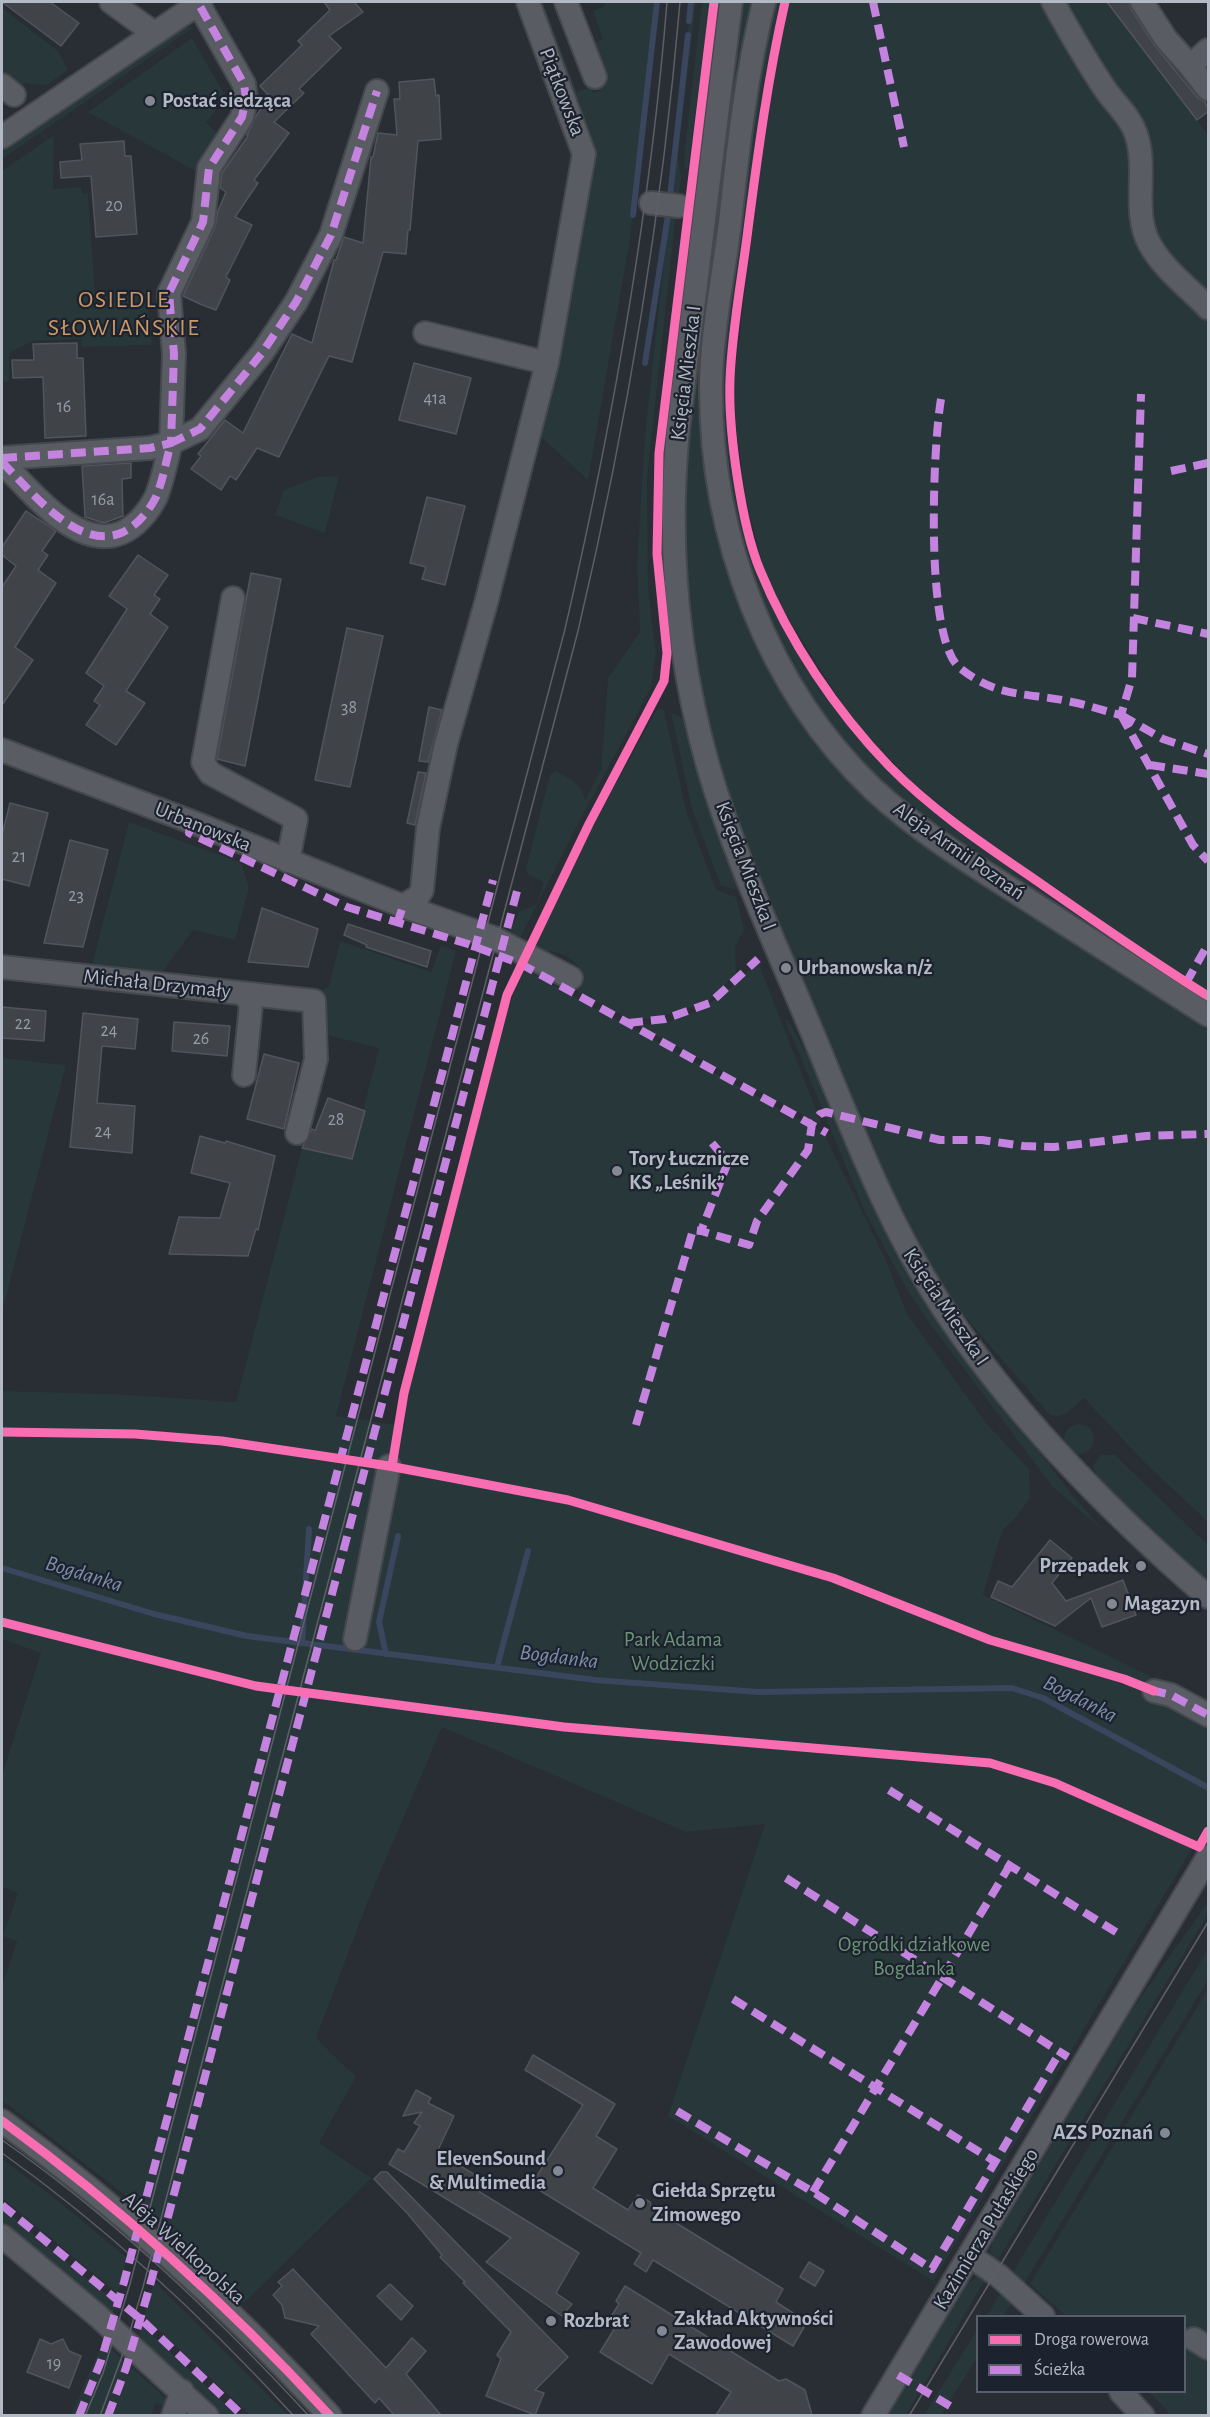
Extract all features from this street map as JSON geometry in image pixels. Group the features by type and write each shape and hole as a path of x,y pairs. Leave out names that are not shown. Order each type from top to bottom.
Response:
{"street":[{"path":"111,2 154,33"},
{"path":"2,137 199,2 244,84 246,99 242,117 209,168 203,222 169,293 174,354 171,443 159,487 147,511 125,531 103,538 81,532 68,523 2,460"},
{"name":"Piątkowska","path":"403,906 418,897 422,890 428,828 446,744 486,603 547,363 581,184 584,149 528,2"},
{"path":"566,2 595,77"},
{"name":"Księcia Mieszka I","path":"731,2 678,430 674,494 674,572 679,617 688,680 708,767 747,874 881,1200 924,1279 990,1373 1044,1437 1131,1527 1209,1597"},
{"name":"Księcia Mieszka I","path":"711,388 744,108 764,2"},
{"path":"1053,2 1105,90 1122,110 1136,133 1140,146 1143,221 1149,243 1157,256 1209,308"},
{"path":"1142,2 1166,39 1209,89"},
{"path":"1190,66 1209,50"},
{"path":"2,460 150,448 171,443 200,429 286,320 331,235 377,91"},
{"path":"651,203 680,206"},
{"path":"424,333 547,363"},
{"name":"Aleja Armii Poznań","path":"711,388 719,486 743,579 763,632 780,664 802,702 833,745 871,787 920,828 1209,1015"},
{"path":"233,598 203,762 210,773 296,819 288,861"},
{"name":"Urbanowska","path":"2,750 403,906 494,938 571,978"},
{"name":"Michała Drzymały","path":"2,967 314,1000 316,1059 297,1133"},
{"path":"244,994 251,1004 244,1075"},
{"path":"355,1640 389,1466"},
{"path":"1154,1691 1171,1695 1209,1715"},
{"name":"Kazimierza Pułaskiego","path":"873,2415 1209,1857"},
{"name":"Aleja Wielkopolska","path":"2,2121 98,2195 168,2255 237,2319 330,2415"},
{"path":"2,2236 99,2316 207,2415"},
{"path":"970,2256 999,2276 1042,2315"},
{"path":"173,2415 182,2391"}],"green space":[{"path":"540,2 543,2 577,92 590,87 593,93 600,90 601,74 591,44 603,39 593,11 605,6 604,2 657,2 630,239 588,480 537,433 587,196 594,145"},
{"path":"691,2 696,2 678,156 681,179 678,200 670,196"},
{"path":"702,2 710,2 688,169 685,169 684,154"},
{"path":"740,2 753,2 699,390 704,462 712,509 735,590 896,819 1208,1031 1208,1522 1146,1464 1084,1398 1065,1414 1050,1415 948,1297 931,1270 877,1164 736,818 713,745 695,664 684,563 686,456"},
{"path":"773,2 780,2 762,91 726,385 731,455 749,553 774,608 819,685 861,741 888,770 942,819 1121,946 935,827 913,810 867,767 827,719 795,668 768,613 748,555 733,496 725,434 722,372 762,58"},
{"path":"788,2 1108,2 1208,135 1208,992 1159,961 963,824 911,781 861,729 845,708 786,615 764,570 746,499 736,425 734,380 763,147"},
{"path":"2,8 58,51 68,70 46,85 24,83 22,87 2,101"},
{"path":"186,27 194,27 2,159 2,152"},
{"path":"192,38 226,97 206,123 225,139 203,175 88,112"},
{"path":"54,135 53,189 81,187 82,194 88,194 95,292 146,290 152,345 82,347 81,339 32,341 9,353 9,381 2,381 2,171"},
{"path":"676,213 647,479 648,587 656,654 651,688 518,942 508,934 520,911 536,905 544,882 528,875 526,869 550,775 556,771 571,779 582,790 585,800 601,770 608,678 640,632 637,564 645,434 669,215"},
{"path":"339,476 325,533 275,515 284,490 316,477"},
{"path":"657,709 664,710 686,810 716,890 736,897 744,929 735,947 736,973 709,1001 682,1011 645,1019 630,1019 578,992 583,975 573,961 562,954 532,949 594,824"},
{"path":"671,713 686,719 740,890 721,886 692,809"},
{"path":"129,822 241,863 249,887 235,940 193,930 163,971 92,965"},
{"path":"340,941 431,972 441,945 456,951 336,1416 405,1426 405,1407 410,1386 506,1016 522,968 823,1132 885,1258 907,1314 987,1424 1029,1469 1030,1498 1002,1531 983,1595 1208,1704 1208,1822 933,2281 668,2116 765,1824 686,1832 442,1727 368,1901 316,2038 356,2077 319,2143 371,2178 245,2302 242,2303 125,2195 2,2100 2,1986 17,1941 3,1936 18,1893 2,1887 2,1775 41,1653 2,1639 2,1391 115,1394 236,1402 302,1148 352,1159 365,1111 363,1110 379,1048 322,1034 317,993 329,986"},
{"path":"758,962 822,1125 637,1025 675,1020 704,1007"},
{"path":"787,1019 814,1066 880,1221 920,1292 1073,1496 1106,1533 1052,1486 928,1321 906,1288 865,1212 785,1020"},
{"path":"2,1058 66,1065 2,1312"},
{"path":"1079,1424 1089,1429 1094,1439 1089,1449 1079,1454 1069,1449 1064,1439 1069,1429"},
{"path":"1101,1455 1115,1455 1208,1545 1208,1583 1108,1490 1093,1465"},
{"path":"1208,1902 1208,1914 996,2263 990,2252 993,2239 1131,2011"},
{"path":"1208,1949 1208,1980 1022,2287 1011,2275"},
{"name":"AZS Poznań","path":"1208,1989 1208,2415 1169,2415 1150,2393 1186,2393 1186,2315 1065,2315 1030,2284"},
{"path":"2,2159 52,2196 127,2258 118,2294 2,2198"},
{"path":"2,2208 116,2302 112,2316 2,2225"},
{"path":"978,2276 986,2278 906,2415 887,2416 966,2284"},
{"path":"154,2281 288,2415 250,2415 144,2317"},
{"path":"1002,2291 1013,2301 1004,2315 987,2315"},
{"path":"142,2325 237,2415 220,2415 138,2339"},
{"path":"976,2332 976,2360 941,2415 924,2415"},
{"path":"103,2342 169,2401 167,2407 156,2403 151,2415 70,2416"}],"building":[{"path":"2,2 50,2 79,23 61,46"},
{"path":"324,2 354,2 363,12 329,36 341,48 299,89 304,93 274,122 289,133 254,180 258,183 235,217 252,225 226,277 230,280 216,310 200,304 183,296 215,227 218,211 226,192 220,188 222,173 248,136 256,116 270,97 260,86 302,45 298,41 330,10"},
{"path":"1107,2 1129,2 1131,9 1155,46 1197,97 1205,102 1209,111 1197,120"},
{"path":"434,79 436,96 439,95 441,139 418,141 406,254 383,252 352,362 329,356 279,457 257,448 236,480 230,476 221,490 191,469 201,456 198,454 225,420 243,433 292,334 312,343 334,260 336,260 344,237 363,243 371,157 373,157 378,133 397,135 394,99 400,99 399,82"},
{"path":"124,141 125,156 131,156 137,234 96,237 91,176 61,178 60,162 82,160 80,144"},
{"path":"77,343 77,358 83,358 86,436 45,438 43,377 13,378 12,360 34,360 33,344"},
{"path":"414,363 471,378 456,434 399,420"},
{"path":"131,463 131,478 122,479 123,516 104,523 85,517 82,466"},
{"path":"427,497 465,506 445,585 422,579 426,567 410,563"},
{"path":"26,511 56,531 42,551 48,555 38,570 56,583 15,647 33,660 2,705 2,587 16,566 2,555 2,547"},
{"path":"138,555 168,575 154,595 160,599 150,614 168,627 126,691 145,703 116,745 86,725 100,705 94,701 104,686 86,673 127,609 109,596"},
{"path":"251,573 281,579 245,766 217,759"},
{"path":"347,628 383,636 350,787 315,780"},
{"path":"429,707 442,710 428,762 419,761"},
{"path":"418,772 426,773 415,825 407,823"},
{"path":"10,803 48,813 29,886 2,879 2,835"},
{"path":"70,840 108,850 83,947 44,943"},
{"path":"262,908 318,929 308,967 248,962"},
{"path":"348,924 431,951 427,967 366,947 367,945 344,935"},
{"path":"2,1007 46,1011 44,1041 2,1038"},
{"path":"83,1013 138,1019 135,1049 102,1046 97,1103 135,1106 132,1153 70,1147"},
{"path":"174,1022 230,1026 227,1056 172,1051"},
{"path":"264,1054 299,1063 284,1129 247,1119"},
{"path":"328,1098 365,1111 352,1159 302,1148 312,1129 315,1131"},
{"path":"200,1136 225,1143 226,1141 275,1156 258,1230 256,1229 248,1256 169,1254 179,1217 220,1218 230,1183 191,1173"},
{"path":"1050,1540 1072,1558 1052,1583 1066,1601 1123,1580 1136,1615 1102,1627 1091,1598 1055,1626 991,1597 998,1581 1012,1587"},
{"path":"533,2055 615,2104 596,2136 617,2149 593,2188 628,2210 638,2195 650,2202 652,2208 783,2289 776,2302 807,2322 793,2346 653,2260 646,2272 634,2264 641,2253 531,2185 583,2105 525,2070"},
{"path":"416,2090 431,2098 428,2103 454,2116 437,2152 477,2176 470,2186 579,2253 556,2293 572,2304 562,2316 486,2262 511,2238 389,2164 398,2149 404,2152 420,2126 414,2123 422,2112 403,2116"},
{"path":"381,2172 387,2172 568,2357 535,2390 544,2393 535,2415 486,2396 501,2359 497,2355 511,2332 463,2283 465,2282 440,2257 442,2255 407,2213 374,2179"},
{"path":"809,2262 824,2271 815,2286 800,2277"},
{"path":"293,2269 386,2368 412,2338 426,2351 406,2374 441,2415 394,2415 379,2398 375,2403 311,2334 319,2326 285,2318 282,2305 273,2295 282,2286 278,2282"},
{"path":"390,2284 413,2306 401,2320 377,2296"},
{"path":"625,2286 779,2381 786,2379 805,2390 812,2415 716,2415 731,2392 669,2354 652,2384 600,2352 618,2323 610,2318 619,2304 616,2301"},
{"path":"40,2339 51,2344 63,2339 69,2351 81,2356 69,2388 27,2372"}],"waterway":[{"path":"633,215 657,2"},
{"path":"689,21 691,2"},
{"path":"670,196 688,35"},
{"path":"645,363 668,215"},
{"path":"302,1643 309,1529"},
{"path":"386,1654 379,1622 398,1536"},
{"path":"497,1667 528,1551"},
{"name":"Bogdanka","path":"2,1568 154,1614 247,1636 595,1680 759,1692 1012,1688 1043,1698 1207,1787"}],"tram line":[{"path":"85,2416 103,2373 130,2284 565,629 599,473 628,317 651,160 667,2"},
{"path":"100,2416 125,2348 143,2287 578,631 612,475 641,318 663,161 680,2"},
{"path":"909,2416 1208,1922"},
{"path":"2,2140 84,2202 163,2269 309,2416"},
{"path":"2,2153 42,2182 155,2277 191,2310 294,2416"}],"marked path":[{"path":"873,2 904,147"},
{"path":"2,458 150,448 171,443 174,354 169,293 203,222 209,168 242,117 246,99 244,84 198,3"},
{"path":"2,462 40,502 71,526 104,536 121,533 137,523 156,497 171,443 200,429 262,353 296,302 331,235 377,91"},
{"path":"941,399 936,456 934,540 941,621 949,650 960,668 987,685 1014,693 1078,703 1121,715 1132,678 1141,394"},
{"path":"1171,471 1208,463"},
{"path":"1133,618 1208,634"},
{"path":"1121,715 1193,845 1208,861"},
{"path":"1121,715 1163,739 1208,754"},
{"path":"1150,765 1208,774"},
{"path":"192,822 189,833 347,907 468,944 521,964 827,1133"},
{"path":"79,2416 101,2361 124,2282 493,880"},
{"path":"108,2416 126,2368 149,2289 517,891"},
{"path":"397,924 403,906"},
{"path":"1186,983 1208,944"},
{"path":"628,1023 665,1019 710,1003 758,959"},
{"path":"712,1143 728,1162 701,1231 749,1245 757,1221 808,1150 812,1124 820,1114 826,1112 940,1140 982,1140 1024,1146 1054,1147 1146,1136 1208,1134"},
{"path":"636,1425 693,1230 701,1231"},
{"path":"1151,1690 1171,1695 1208,1715"},
{"path":"889,1790 1119,1934"},
{"path":"813,2192 1010,1865"},
{"path":"786,1878 1068,2057"},
{"path":"733,1999 994,2161"},
{"path":"677,2111 813,2192 932,2269 1060,2052"},
{"path":"2,2205 144,2322 243,2416"},
{"path":"898,2375 950,2406"}],"cycle path":[{"path":"392,1466 404,1393 507,995 589,824 664,681 667,653 657,554 659,453 714,2"},
{"path":"785,2 773,58 760,143 735,322 730,379 731,423 737,476 747,528 760,570 785,623 816,674 869,745 889,766 924,798 979,841 1122,940 1208,996"},
{"path":"2,1432 135,1434 222,1441 389,1466 568,1500 833,1578 990,1640 1124,1679 1154,1691"},
{"path":"2,1622 256,1686 564,1727 990,1763 1055,1783 1199,1847 1208,1831"},
{"path":"2,2121 89,2188 173,2260 253,2336 330,2416"}],"place":[{"name":"Postać siedząca","path":"150,101"},
{"name":"Urbanowska n/ż","path":"786,968"},
{"name":"Tory Łucznicze KS „Leśnik”","path":"617,1171"},
{"name":"Przepadek","path":"1141,1566"},
{"name":"Magazyn","path":"1112,1604"},
{"name":"AZS Poznań","path":"1165,2133"},
{"name":"ElevenSound & Multimedia","path":"558,2171"},
{"name":"Giełda Sprzętu Zimowego","path":"640,2203"},
{"name":"Rozbrat","path":"551,2321"},
{"name":"Zakład Aktywności Zawodowej","path":"662,2331"}],"district":[{"name":"OSIEDLE SŁOWIAŃSKIE","path":"124,314"}],"park label":[{"name":"Park Adama Wodziczki","path":"673,1652"},
{"name":"Ogródki działkowe Bogdanka","path":"914,1957"}]}
